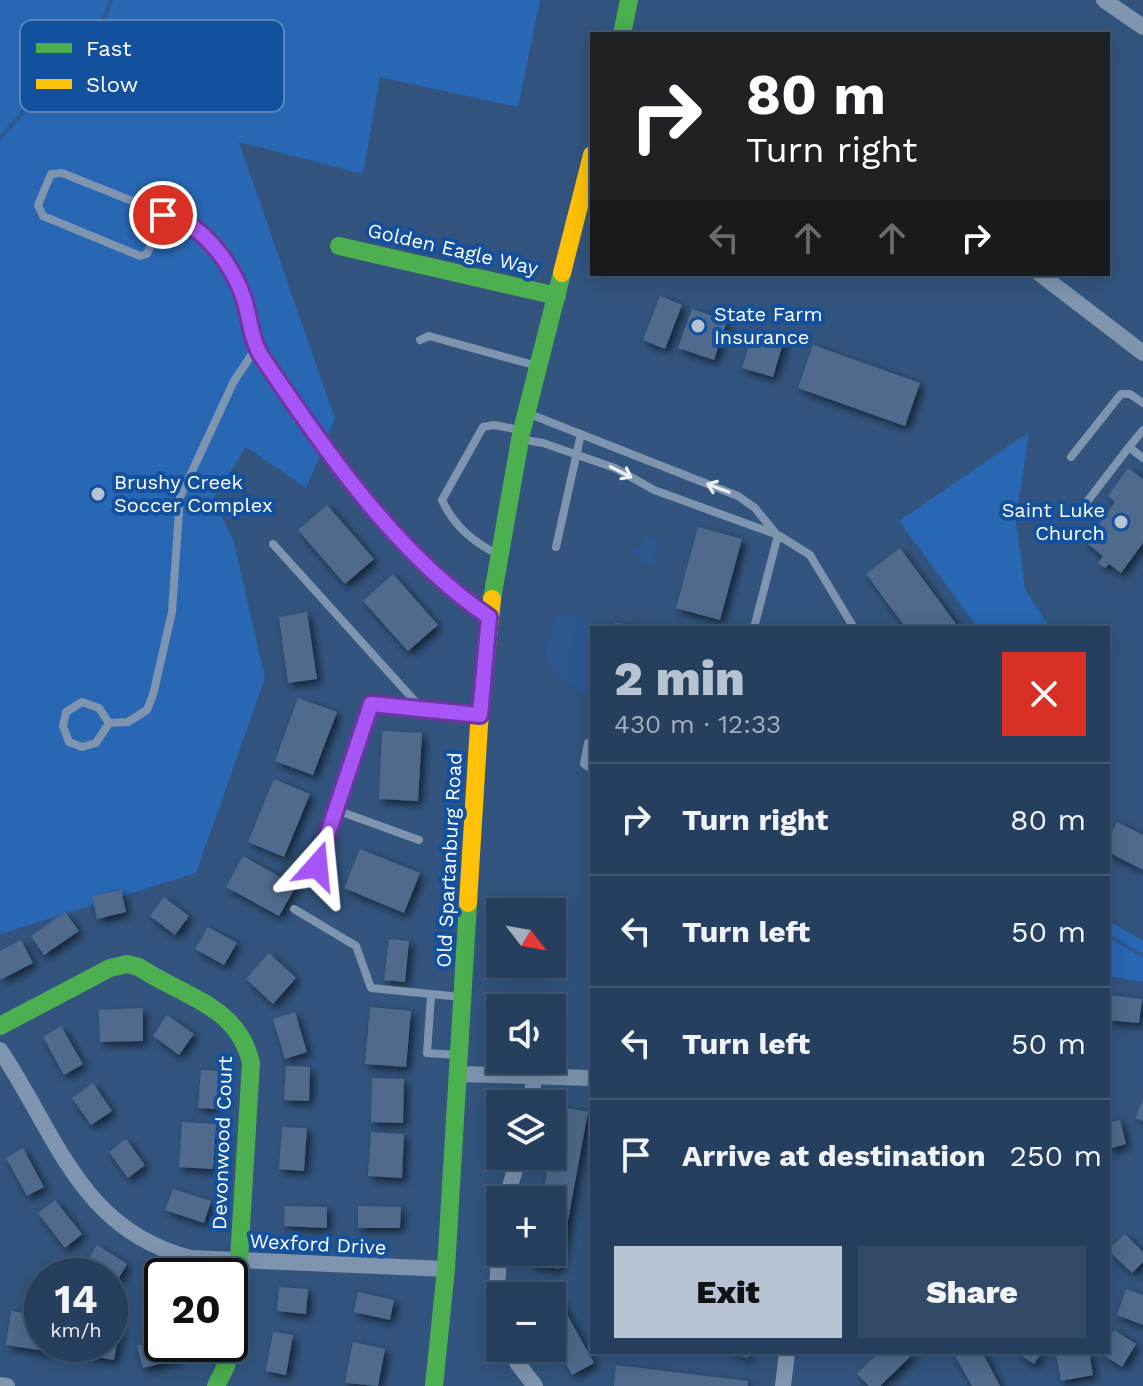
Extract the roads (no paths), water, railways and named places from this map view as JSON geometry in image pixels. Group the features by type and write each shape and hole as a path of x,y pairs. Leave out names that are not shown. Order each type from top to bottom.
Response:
{"main road":[{"path":"622,32 629,0"},
{"name":"Old Spartanburg Road","path":"434,1386 446,1269 480,715 489,617 523,427 590,163"},
{"name":"Golden Eagle Way","path":"339,246 557,296"},
{"name":"Devonwood Court","path":"0,1026 110,968 127,964 139,967 232,1023 246,1042 251,1063 239,1258"},
{"name":"Devonwood Court","path":"216,1386 226,1362"}],"street":[{"path":"1104,0 1143,27"},
{"path":"1043,276 1143,353"},
{"name":"Wexford Drive","path":"0,1050 77,1179 109,1216 138,1237 191,1258"},
{"path":"458,1065 534,1076 590,1078"},
{"path":"532,1090 534,1076"},
{"name":"Wexford Drive","path":"248,1260 446,1269"},
{"path":"783,1386 787,1354"},
{"path":"517,1362 535,1386"},
{"path":"0,1385 7,1386"}],"lane":[{"path":"163,215 147,254 140,256 43,216 38,205 51,174 62,173 185,222 206,238 229,268 243,297 256,348 302,415 402,544 459,596 489,617"},
{"path":"420,340 429,336 538,366"},
{"path":"109,723 128,722 147,710 153,695 172,612 180,497 234,381 256,348"},
{"path":"1071,457 1121,394 1130,394 1143,403"},
{"path":"498,555 478,545 454,523 442,500 483,427 494,425 581,434 738,496 755,508 778,535"},
{"path":"523,427 576,454 615,468 654,490 778,535 810,555 853,626"},
{"path":"1080,511 1143,430"},
{"path":"556,547 581,434"},
{"path":"1129,447 1143,458"},
{"path":"755,626 778,535"},
{"path":"273,544 422,709"},
{"path":"82,702 99,708 109,723 96,743 82,747 69,742 63,726 66,712 82,702"},
{"path":"317,866 371,704 480,715"},
{"path":"590,743 584,764 590,768"},
{"path":"336,810 419,840"},
{"path":"294,909 356,946 371,988 462,997"},
{"path":"431,995 427,1053 458,1065"}],"waterway":[{"path":"103,20 111,0"},
{"path":"0,139 24,112"},
{"path":"1110,936 1143,956"}],"place":[{"name":"State Farm Insurance","path":"698,326"},
{"name":"Brushy Creek Soccer Complex","path":"98,494"},
{"name":"Saint Luke Church","path":"1121,522"}]}
